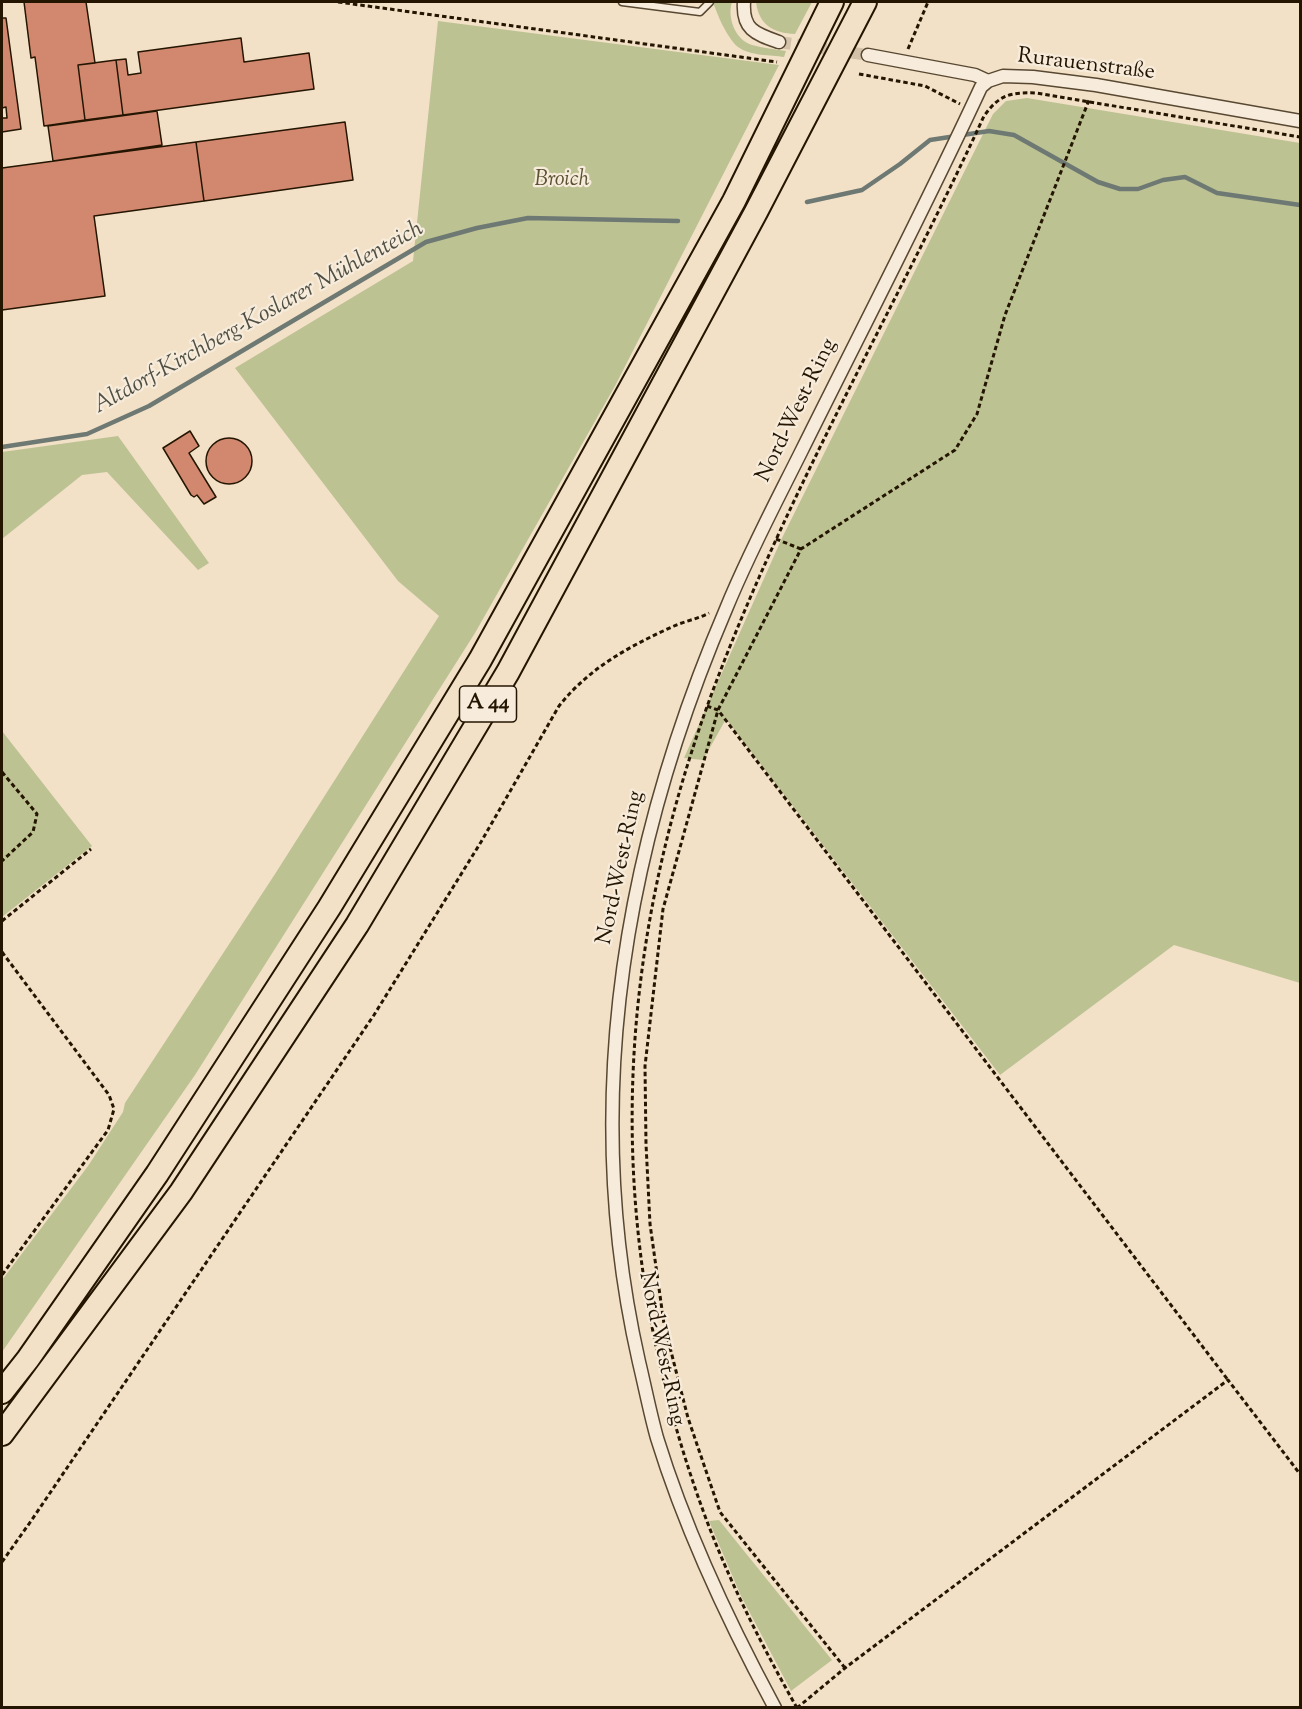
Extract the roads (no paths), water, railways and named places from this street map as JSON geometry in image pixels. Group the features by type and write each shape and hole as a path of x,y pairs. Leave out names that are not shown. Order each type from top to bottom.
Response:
{"highway":[{"name":"A 44","path":"2,1392 28,1359 157,1174 329,908 480,660 734,201 832,2"},
{"name":"A 44","path":"2,1434 181,1192 357,925 508,672 756,212 865,2"}],"street":[{"path":"743,2 746,24 757,35 779,42"},
{"name":"Rurauenstraße","path":"868,55 975,75 988,81 1010,76 1096,85 1300,121"},
{"name":"Nord-West-Ring","path":"775,1707 732,1626 691,1533 657,1437 635,1344 623,1281 618,1236 613,1130 614,1060 620,986 628,928 646,841 668,761 727,604 981,87 988,81"}],"lane":[{"path":"622,2 700,12 710,2"}],"waterway":[{"path":"807,202 862,190 930,140 989,131 1014,135 1098,182 1120,189 1138,189 1163,180 1185,177 1217,193 1300,205"},
{"name":"Altdorf-Kirchberg-Koslarer Mühlenteich","path":"2,447 87,434 149,406 426,242 477,228 528,218 678,221"}],"tunnel":[{"path":"779,42 868,55"}],"park label":[{"name":"Broich","path":"562,181"}]}
